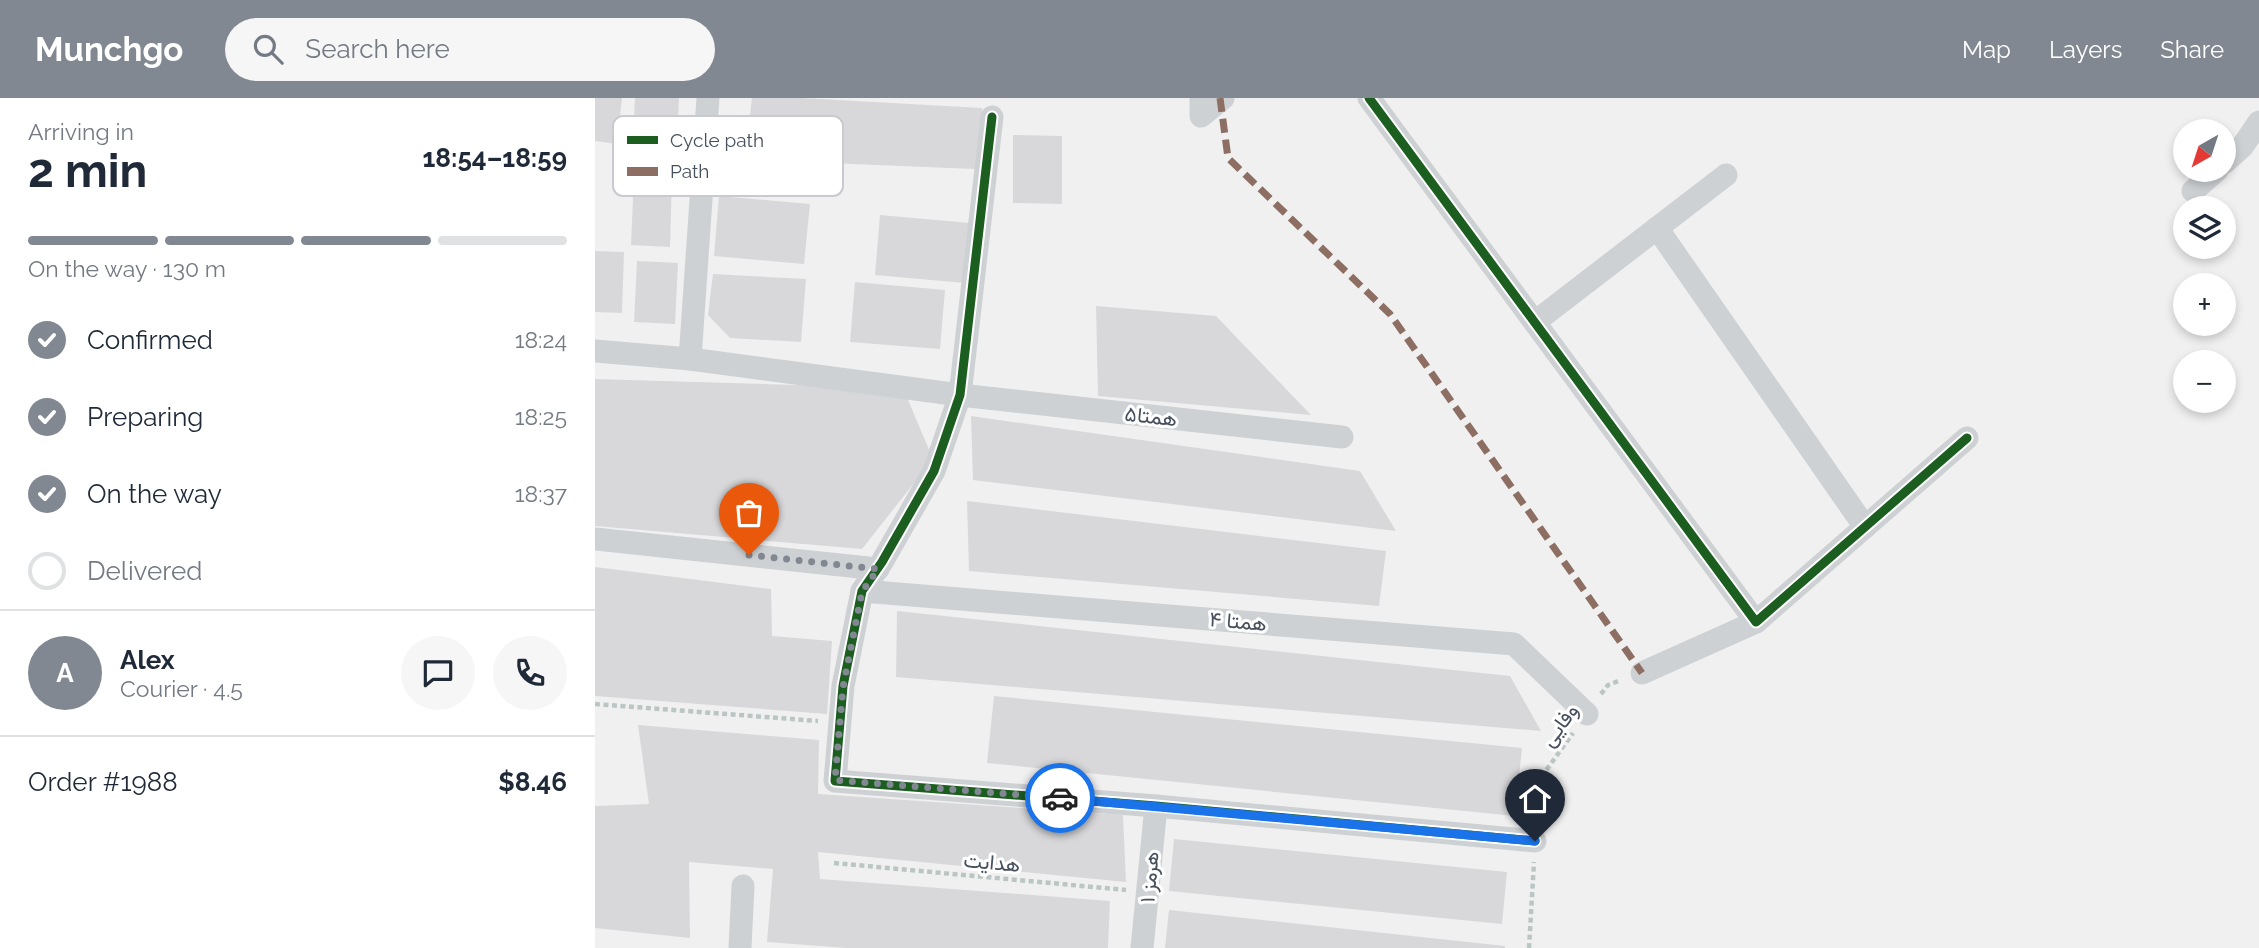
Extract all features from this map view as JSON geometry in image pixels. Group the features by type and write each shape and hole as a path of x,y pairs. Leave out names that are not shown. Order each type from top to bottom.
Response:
{"street":[{"path":"707,116 708,98"},
{"path":"1201,98 1201,116 1223,98"},
{"path":"1369,98 1756,622"},
{"path":"992,117 960,395 934,471 862,592 843,687 835,780 1535,841"},
{"path":"2237,151 2259,122"},
{"path":"1535,322 1726,175"},
{"path":"2193,191 2203,182"},
{"path":"690,359 701,196"},
{"path":"1657,228 1865,527"},
{"name":"همتا۵","path":"595,351 690,359 960,395 1342,437"},
{"path":"1642,673 1756,622 1967,438"},
{"path":"595,539 878,569"},
{"name":"همتا ۴","path":"862,592 1514,644 1587,714"},
{"name":"هرمز ۱","path":"1142,948 1156,806"},
{"path":"740,948 743,886"}],"path":[{"path":"595,704 840,723"}],"building":[{"path":"595,98 622,98 620,116 613,116 613,143 595,141"},
{"path":"635,98 679,98 678,116 634,116"},
{"path":"752,98 802,98 982,108 982,165 974,169 843,164 843,116 750,116"},
{"path":"1013,135 1062,136 1062,204 1013,203"},
{"path":"633,196 671,196 670,247 631,245"},
{"path":"719,196 810,204 804,264 714,256"},
{"path":"880,215 970,223 965,283 875,275"},
{"path":"595,251 624,252 622,313 595,312"},
{"path":"637,261 678,263 675,324 634,322"},
{"path":"713,274 806,279 801,342 730,338 708,315"},
{"path":"855,282 945,290 940,349 850,342"},
{"path":"1096,306 1216,316 1311,415 1098,396"},
{"path":"595,379 903,388 933,459 862,549 595,526"},
{"path":"971,416 1360,471 1396,531 973,480"},
{"path":"967,501 1386,551 1379,606 969,571"},
{"path":"595,567 771,589 772,636 832,641 827,714 595,696"},
{"path":"897,611 1510,676 1541,731 896,677"},
{"path":"994,696 1522,748 1515,816 987,763"},
{"path":"638,725 819,740 818,794 1123,815 1126,882 818,852 820,879 1110,901 1108,948 846,948 767,942 773,869 689,862 690,938 595,928 595,806 649,804"},
{"path":"1174,839 1507,872 1502,924 1169,891"},
{"path":"1169,910 1505,946 1505,948 1165,948"}],"marked path":[{"path":"1220,98 1228,158 1390,314 1642,673"}],"cycle path":[{"path":"1369,98 1756,622 1967,438"},
{"path":"992,117 960,395 934,471 882,562 862,591 843,686 835,781 1156,806 1535,841"}],"way so far":[{"path":"749,555 878,569 862,592 843,687 835,780 1060,798"}],"route":[{"path":"1060,798 1535,841"}]}
